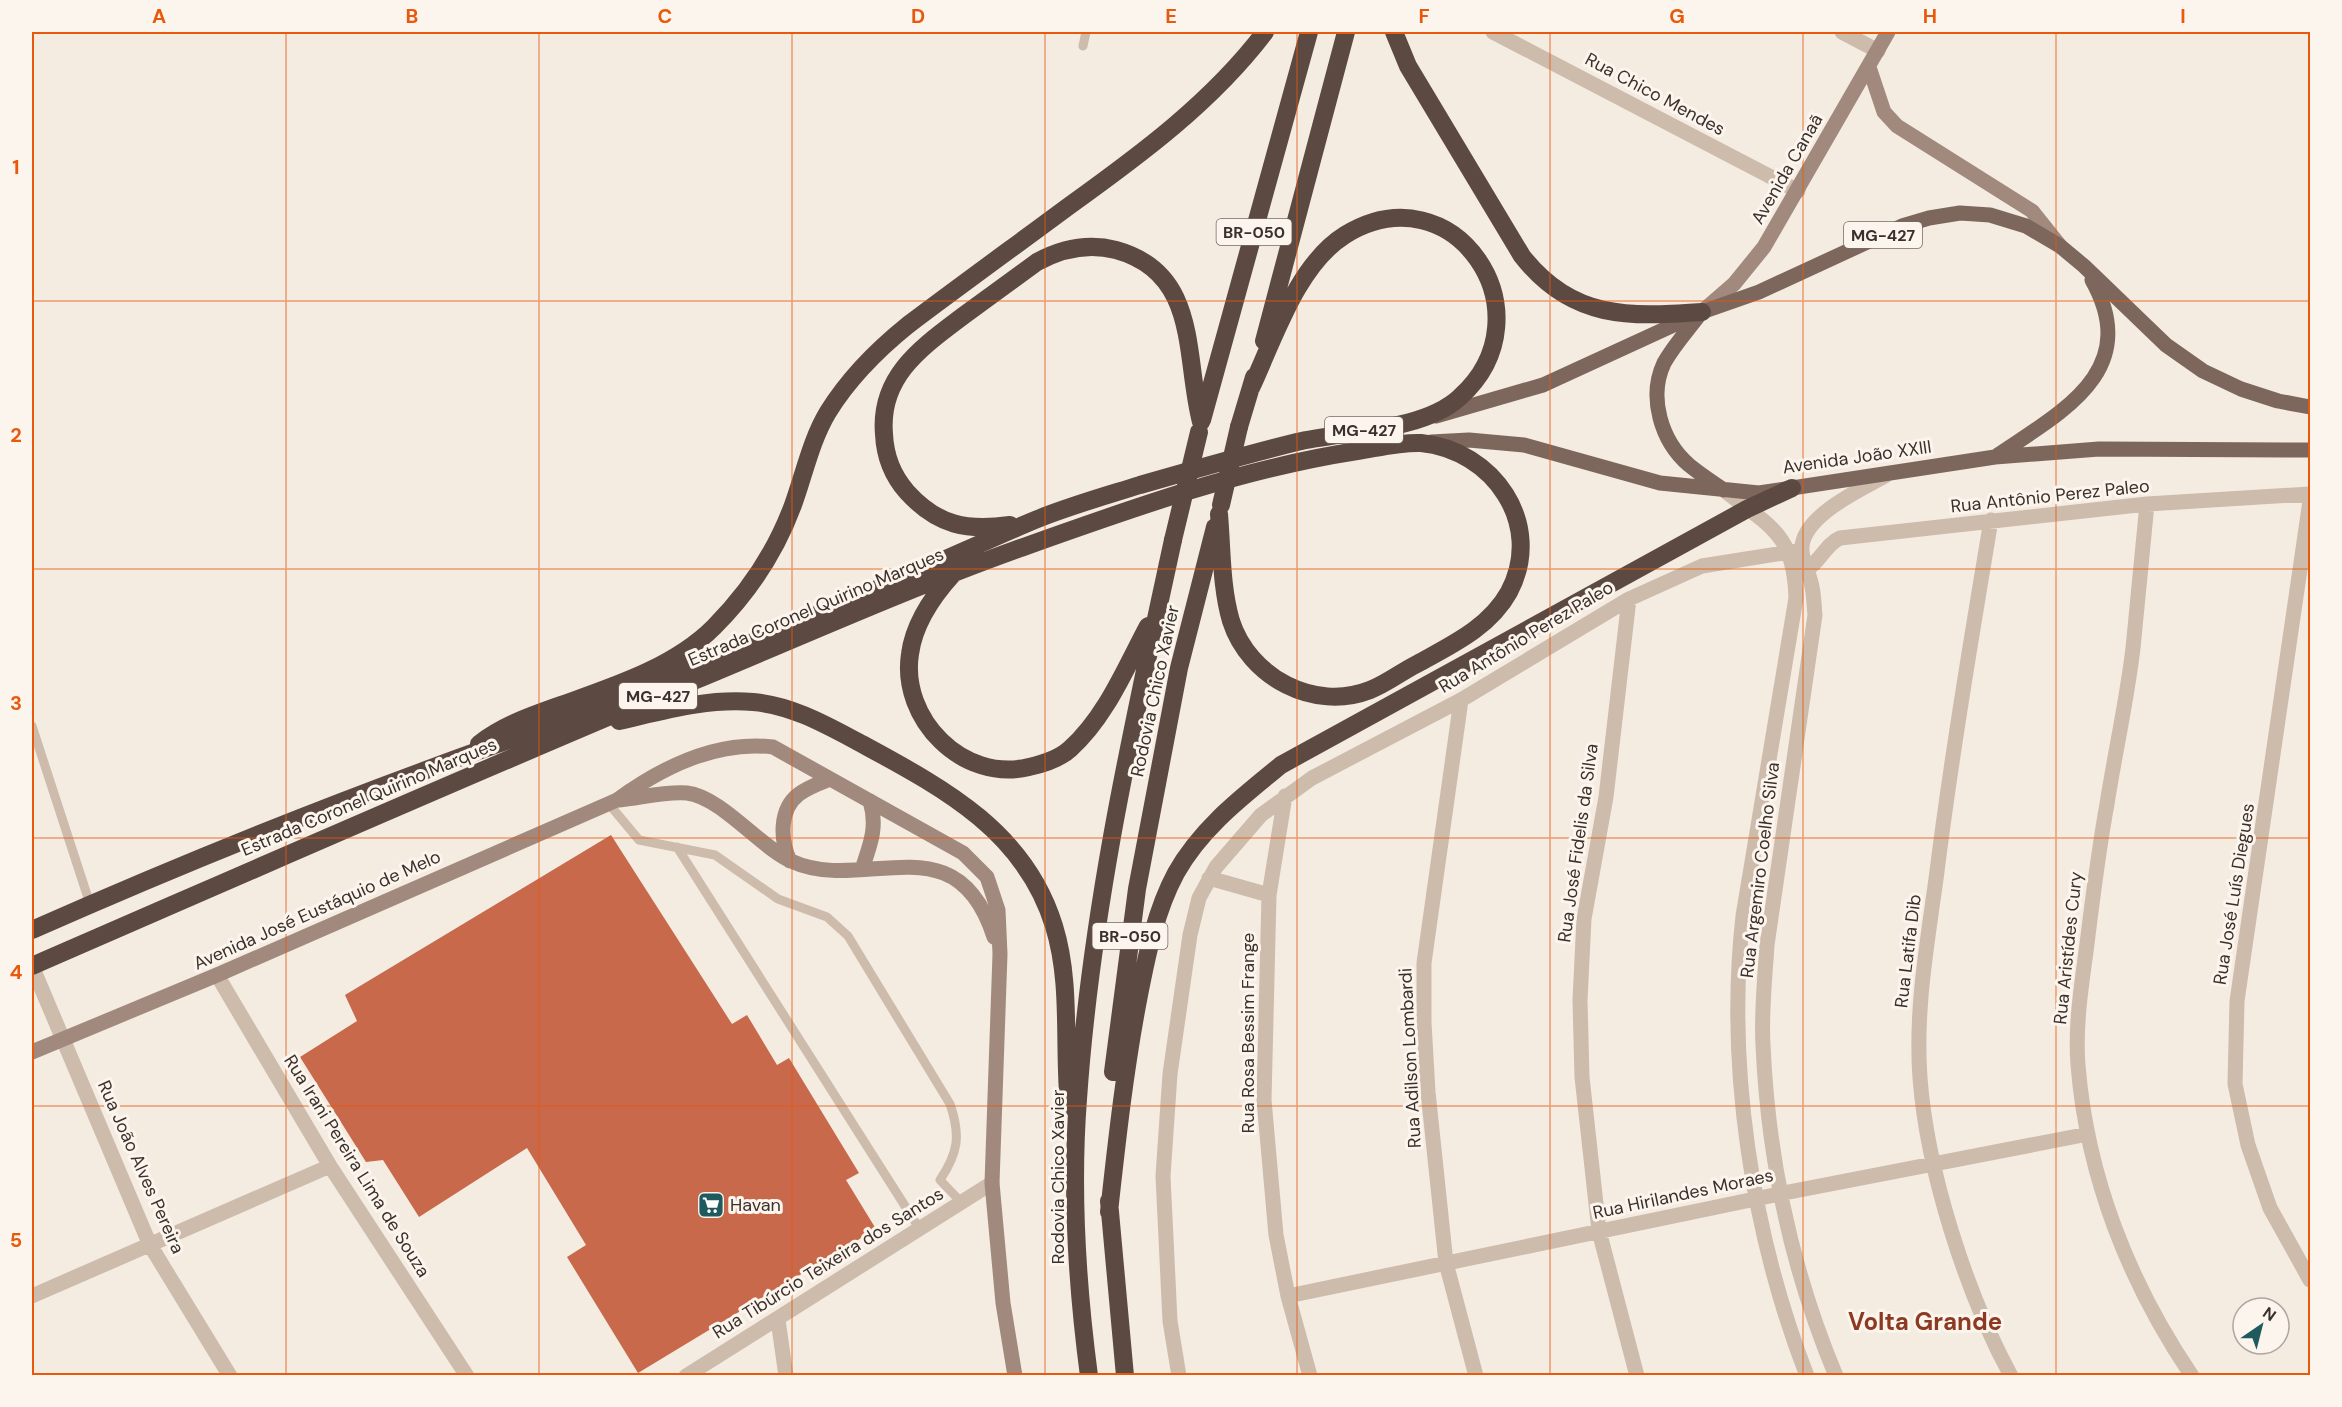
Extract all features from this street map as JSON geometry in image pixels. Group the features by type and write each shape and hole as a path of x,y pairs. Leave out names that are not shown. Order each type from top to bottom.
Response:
{"highway":[{"path":"462,757 499,730 668,662 701,639 754,580 770,554 792,508 814,443 827,413 877,350 908,324 1125,166 1198,106 1229,75 1265,32"},
{"name":"Rodovia Chico Xavier","path":"1089,1376 1080,1308 1076,1178 1077,1101 1101,897 1122,778 1173,540 1200,427 1309,32"},
{"name":"Rodovia Chico Xavier","path":"1125,1376 1109,1212 1113,1071 1137,889 1179,668 1239,427 1346,32"},
{"path":"1394,32 1408,66 1522,256 1536,273 1572,300 1616,314 1640,316 1702,312"},
{"path":"1251,388 1293,298 1320,255 1335,241 1370,223 1390,218 1418,220 1446,229 1475,253 1491,282 1496,314 1494,345 1482,372 1460,398 1428,418"},
{"path":"1038,519 980,529 963,527 926,510 899,483 890,466 883,429 888,391 909,358 1037,262 1054,253 1073,249 1110,249 1129,254 1162,277 1176,295 1188,330 1193,392 1200,427"},
{"name":"Estrada Coronel Quirino Marques","path":"32,930 90,904 462,757 567,719 1038,519 1142,485 1299,441 1428,418"},
{"path":"1220,509 1226,600 1231,621 1238,639 1259,668 1292,688 1311,694 1331,697 1369,690 1465,638 1480,626 1507,596 1519,561 1518,523 1511,503 1500,486 1474,460 1460,453 1416,442"},
{"name":"Estrada Coronel Quirino Marques","path":"32,966 571,732 956,571 1125,510 1298,460 1416,442"},
{"path":"1109,1212 1124,1073 1157,921 1177,872 1208,830 1233,803 1281,765 1748,509 1792,488"},
{"path":"956,571 928,608 914,636 909,676 913,698 923,720 952,751 975,763 997,769 1020,769 1044,763 1068,751 1090,729 1158,608"},
{"path":"571,732 702,702 725,700 756,702 817,720 941,788 977,813 1024,866 1040,893 1054,925 1065,986 1065,1072 1076,1178"}],"main road":[{"name":"MG-427","path":"1428,418 1496,401 1543,385 1702,312 1759,292 1902,226 1929,218 1960,213 1990,215 2026,226 2060,246 2166,345 2203,371 2241,389 2278,401 2310,407"},
{"name":"MG-427","path":"1995,457 2068,409 2084,394 2096,376 2107,341 2106,319 2101,297 2084,266"},
{"path":"1702,312 1664,365 1656,385 1656,406 1664,428 1676,450 1689,465 1725,491"},
{"name":"Avenida João XXIII","path":"1416,442 1469,440 1524,445 1660,483 1759,493 1886,476 1995,457 2099,449 2310,450"}],"street":[{"name":"Rua Chico Mendes","path":"1493,32 1798,191"},
{"path":"1842,32 1878,51"},
{"name":"Avenida Canaã","path":"1702,312 1749,268 1798,191 1888,32"},
{"path":"1869,67 1884,112 1897,126 2032,212 2060,246"},
{"path":"1795,550 1809,529 1827,510 1886,476"},
{"name":"Rua Argemiro Coelho Silva","path":"1725,491 1771,525 1795,550 1802,571 1813,590 1815,615 1767,945 1763,1044 1779,1194 1820,1337 1836,1376"},
{"name":"Rua Antônio Perez Paleo","path":"1802,571 1831,542 1840,538 2147,504 2310,494"},
{"name":"Rua José Luís Diegues","path":"2310,501 2237,1001 2235,1084 2248,1145 2270,1208 2310,1280"},
{"name":"Rua Aristídes Cury","path":"2147,504 2133,650 2097,862 2081,990 2078,1063 2088,1134 2102,1191 2138,1286 2166,1338 2192,1376"},
{"name":"Rua Latifa Dib","path":"1991,520 1953,744 1919,1004 1920,1078 1934,1164 1972,1287 1997,1351 2011,1376"},
{"name":"Rua Antônio Perez Paleo","path":"1179,1376 1170,1321 1163,1176 1170,1074 1190,935 1200,898 1209,878 1237,839 1285,796 1312,778 1461,700 1629,598 1702,566 1795,550"},
{"name":"Rua Argemiro Coelho Silva","path":"1802,571 1743,916 1738,963 1738,1037 1755,1200 1795,1345 1807,1376"},
{"name":"Rua José Fidelis da Silva","path":"1629,598 1606,797 1584,919 1580,1000 1582,1077 1599,1231 1637,1376"},
{"name":"Rua Adilson Lombardi","path":"1461,700 1424,963 1428,1092 1446,1263 1476,1376"},
{"path":"613,802 644,780 691,760 743,746 773,747 963,853 976,864 994,893 1000,954 992,1183 1003,1303 1015,1376"},
{"path":"790,861 784,842 788,808 800,793 830,779"},
{"path":"613,802 677,793 699,796 790,861 818,868 862,869 913,866 930,869 958,882 980,905 989,920 1000,954"},
{"name":"Rua Rosa Bessim Frange","path":"1285,796 1269,895 1263,1100 1276,1235 1288,1296 1310,1376"},
{"path":"862,869 873,833 874,814 870,801"},
{"name":"Avenida José Eustáquio de Melo","path":"32,1052 217,975 613,802"},
{"path":"1209,878 1269,895"},
{"name":"Rua João Alves Pereira","path":"32,966 150,1245 230,1376"},
{"name":"Rua Irani Pereira Lima de Souza","path":"217,975 330,1166 467,1376"},
{"name":"Rua Hirilandes Moraes","path":"1288,1296 1779,1194 2088,1134"},
{"path":"32,1296 330,1166"},
{"name":"Rua Tibúrcio Teixeira dos Santos","path":"686,1376 992,1183"},
{"path":"778,1320 786,1376"}],"lane":[{"path":"1083,46 1086,32"},
{"path":"32,726 90,904"},
{"path":"613,802 639,840 715,855 778,899 827,917 848,936 950,1104 956,1121 954,1158 940,1180 961,1202"},
{"path":"678,847 920,1228"}],"building":[{"path":"611,835 732,1024 747,1015 777,1065 789,1058 859,1173 846,1180 876,1229 638,1373 567,1257 586,1245 527,1148 419,1217 383,1160 366,1162 300,1057 357,1021 345,995"}],"place":[{"name":"Havan","path":"711,1205"}],"district":[{"name":"Volta Grande","path":"1925,1321"}]}
